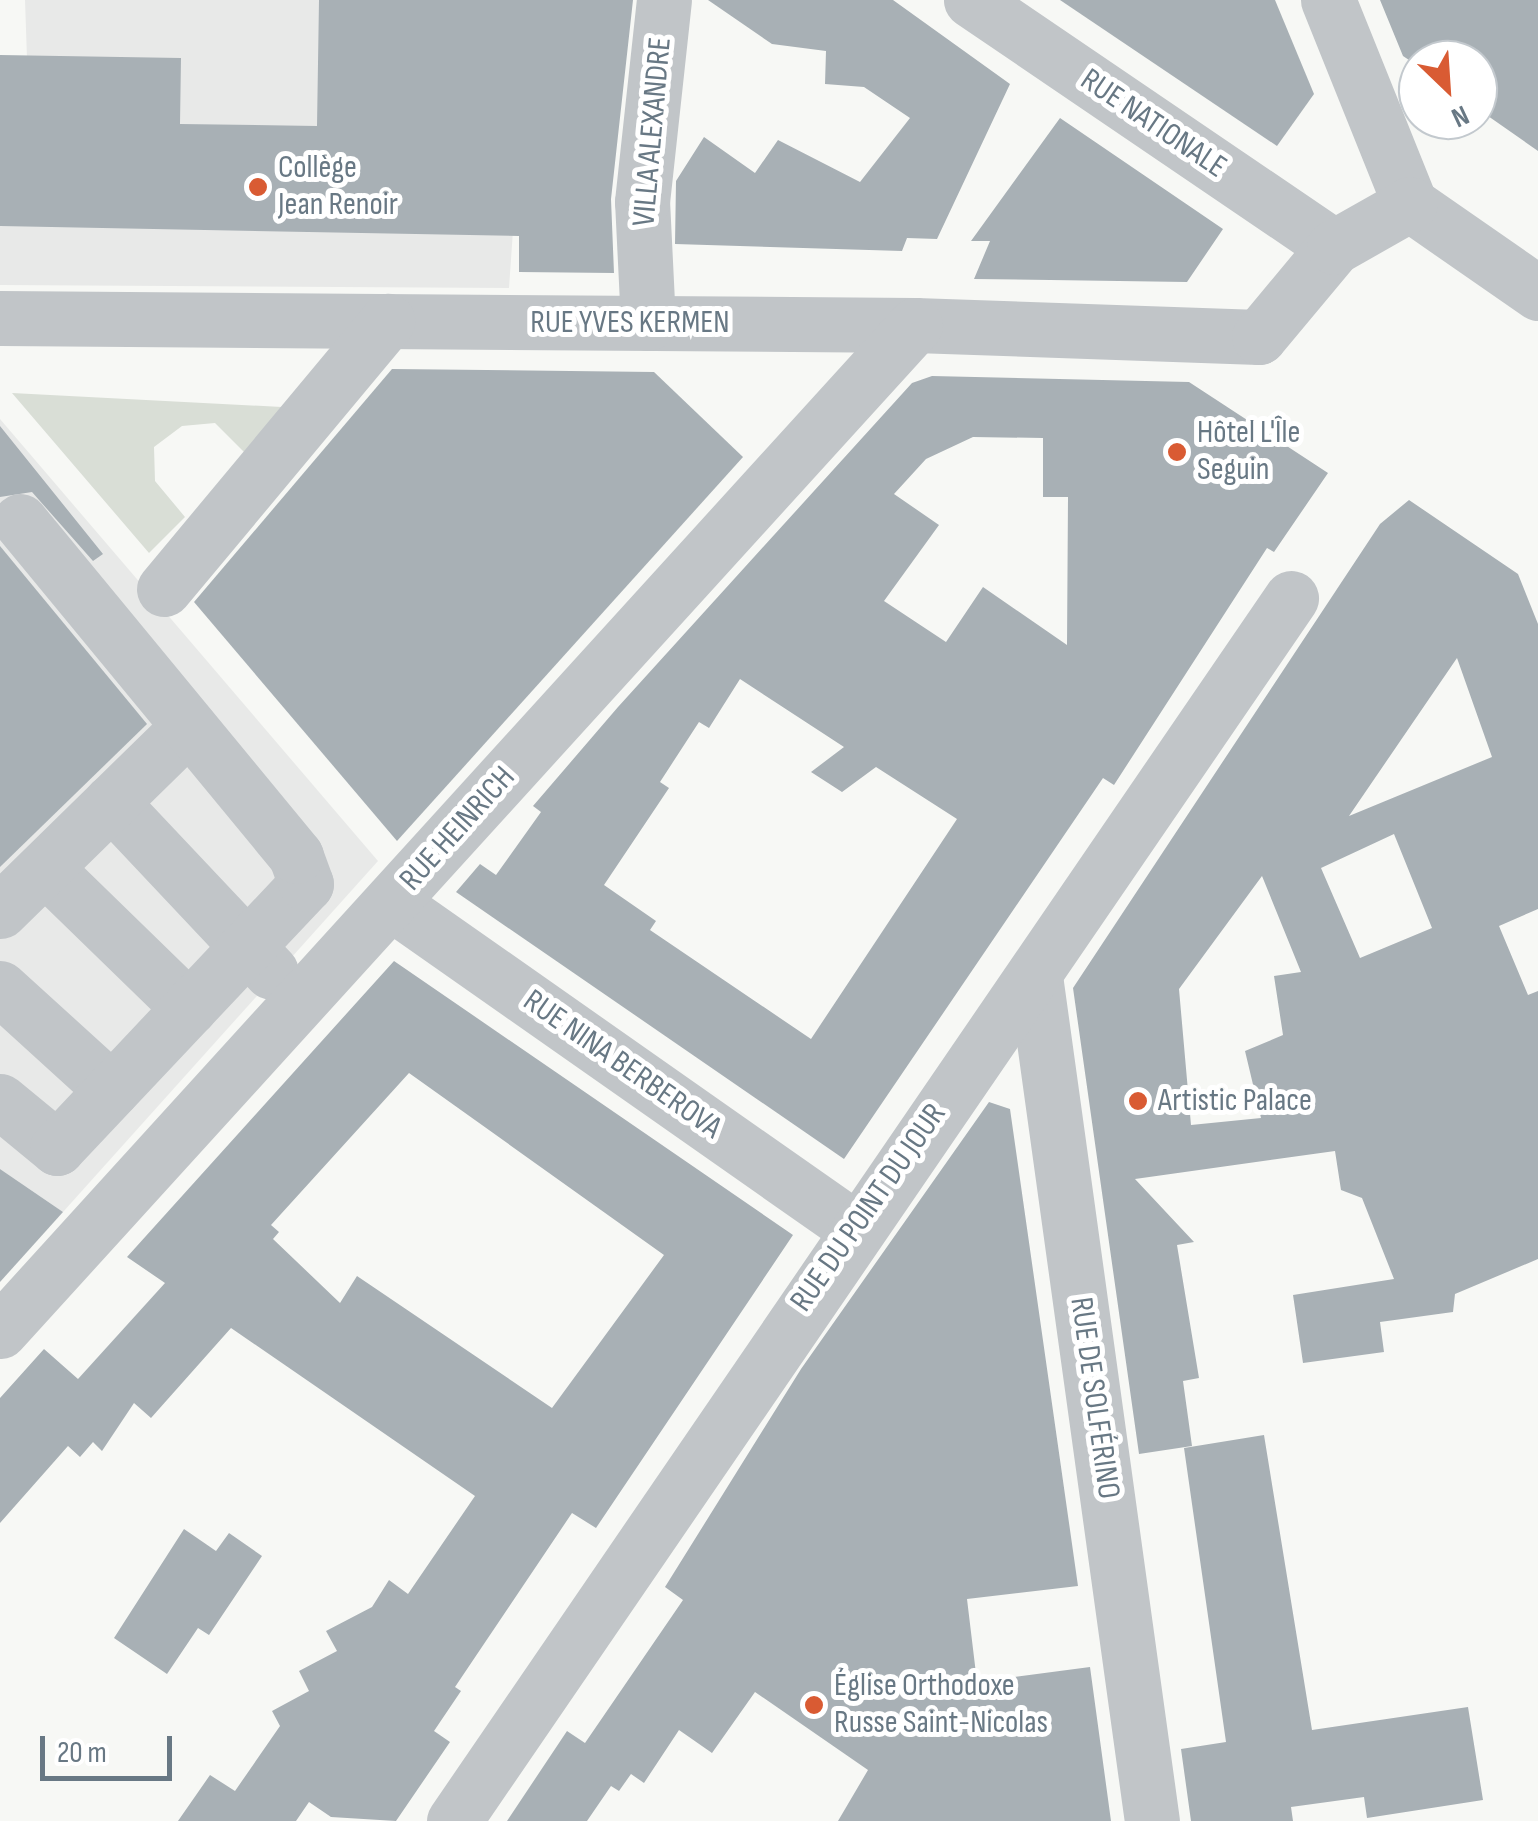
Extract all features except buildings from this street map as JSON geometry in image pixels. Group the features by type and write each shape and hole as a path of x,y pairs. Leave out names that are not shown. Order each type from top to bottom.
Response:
{"street":[{"name":"VILLA ALEXANDRE","path":"648,323 642,202 664,0"},
{"name":"RUE NATIONALE","path":"972,0 1334,247"},
{"path":"1328,0 1410,204 1538,292"},
{"path":"1334,247 1410,204"},
{"name":"RUE YVES KERMEN","path":"0,318 915,325 1259,337 1334,247"},
{"path":"164,589 387,321"},
{"name":"RUE HEINRICH","path":"0,1331 915,325"},
{"path":"0,1101 57,1148 306,884 305,870 11,509"},
{"name":"RUE DU POINT DU JOUR","path":"454,1821 852,1227 1035,976 1291,598"},
{"path":"0,911 189,726"},
{"path":"111,802 300,1003"},
{"path":"44,868 189,1008"},
{"name":"RUE NINA BERBEROVA","path":"391,902 852,1227"},
{"name":"RUE DE SOLFÉRINO","path":"1035,976 1152,1821"},
{"path":"0,988 112,1090"}],"shaded area":[{"name":"Collège Jean Renoir","path":"25,0 529,0 509,288 0,285 0,89 28,88"},
{"path":"12,393 282,407 244,452 215,423 182,426 154,447 155,481 185,517 149,553"},
{"path":"0,419 378,861 63,1212 0,1169"}],"place":[{"name":"Collège Jean Renoir","path":"258,187"},
{"name":"Hôtel L'Île Seguin","path":"1177,452"},
{"name":"Artistic Palace","path":"1138,1101"},
{"name":"Église Orthodoxe Russe Saint-Nicolas","path":"814,1705"}]}
